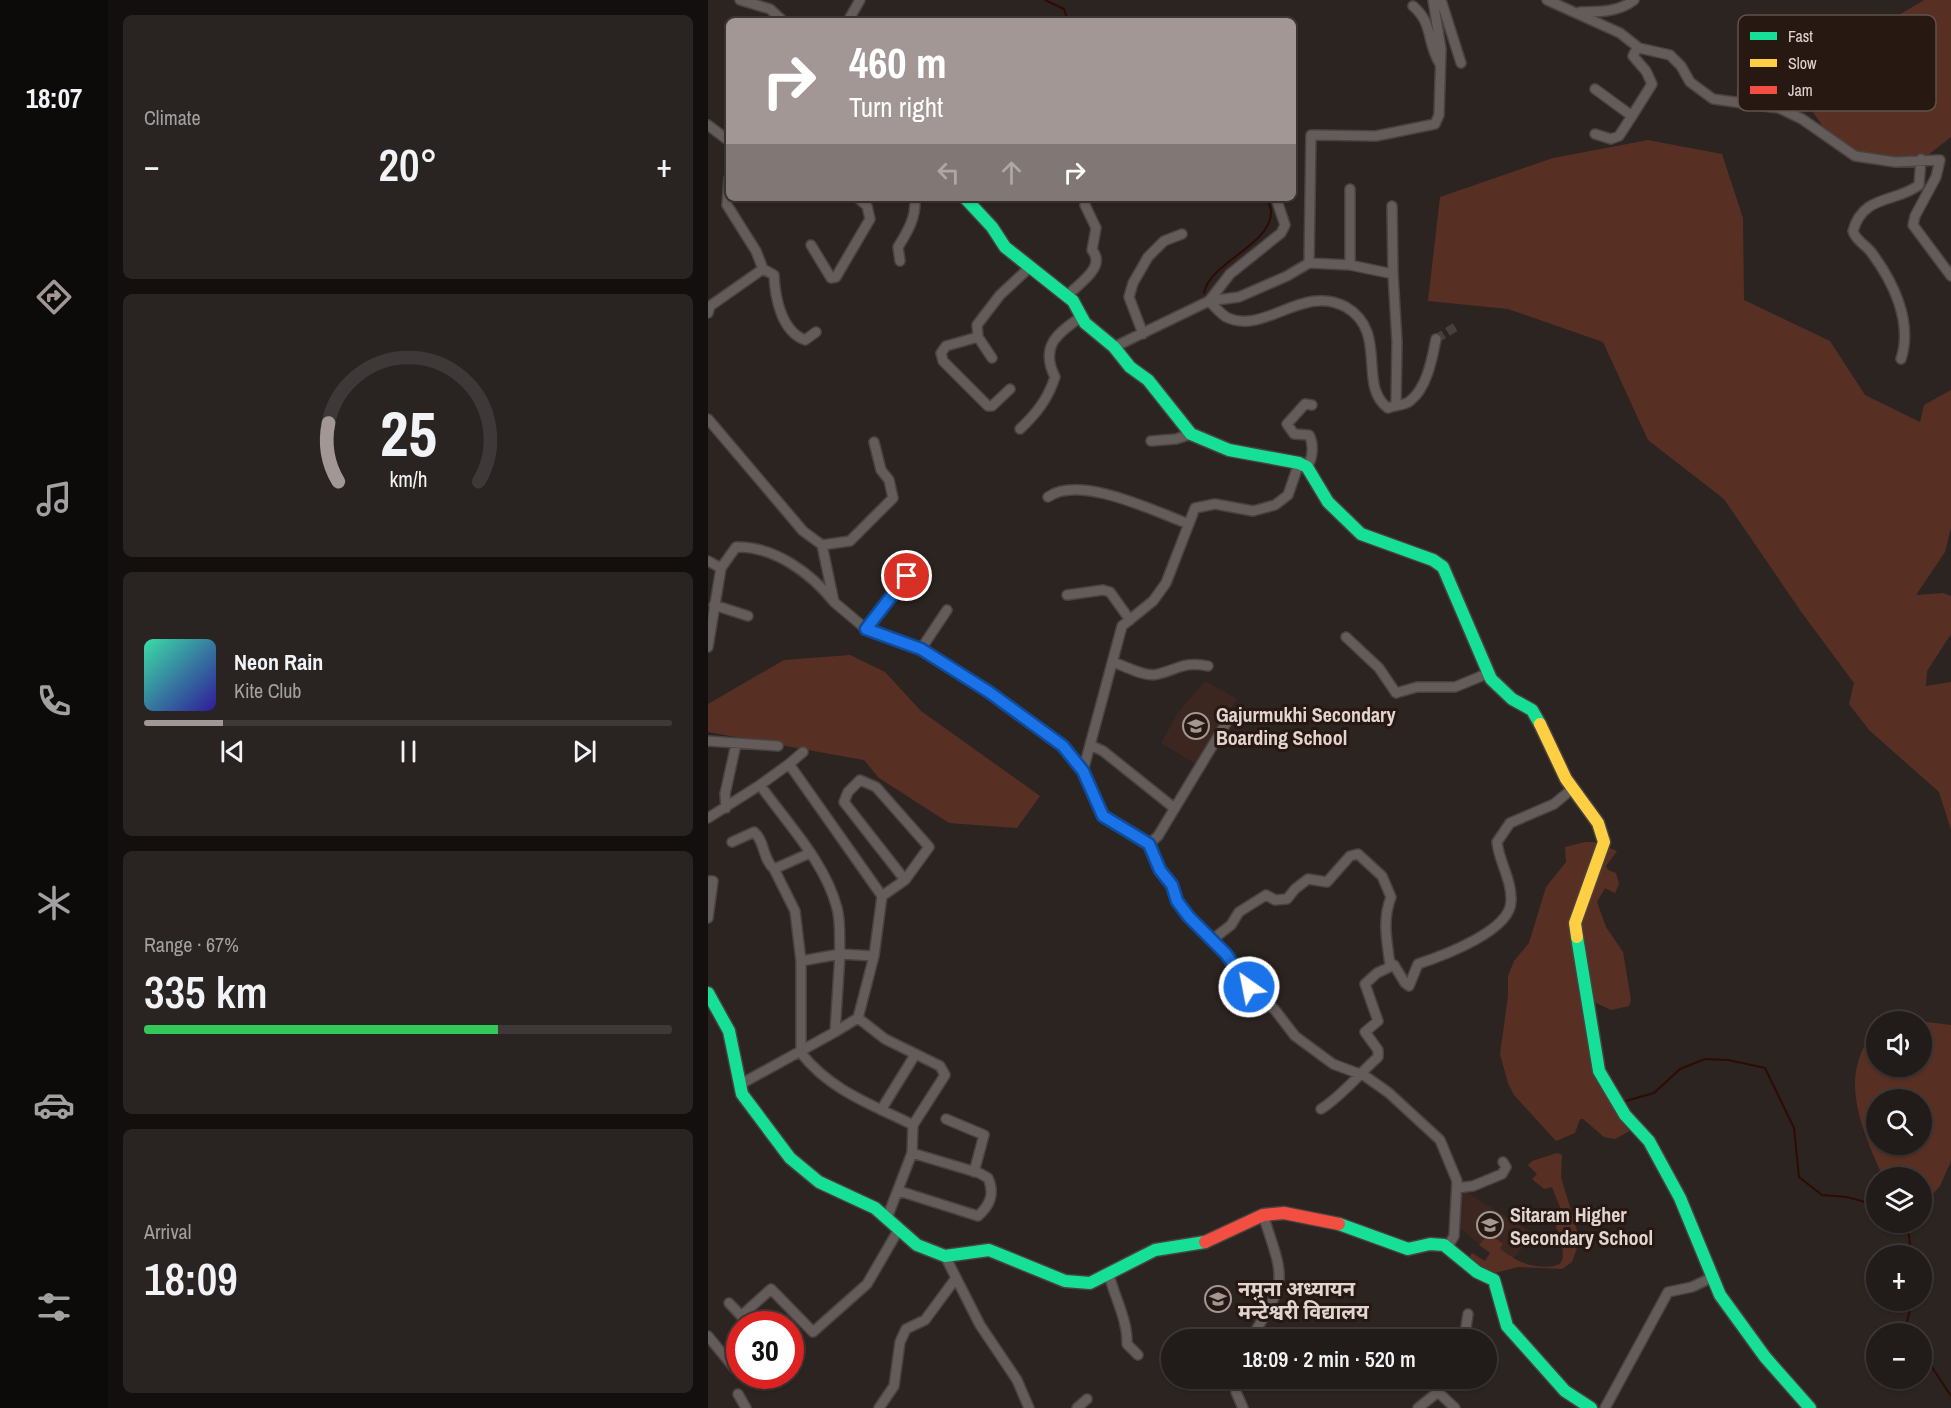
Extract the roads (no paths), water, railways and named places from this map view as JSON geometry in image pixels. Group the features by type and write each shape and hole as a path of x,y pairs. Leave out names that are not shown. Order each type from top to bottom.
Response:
{"street":[{"path":"740,0 770,9 780,18"},
{"path":"850,18 860,0"},
{"path":"1309,263 1312,133 1376,136 1436,124 1439,107 1441,49 1433,0"},
{"path":"1441,0 1461,63"},
{"path":"1547,0 1620,33 1639,48 1670,55 1682,66 1690,82 1704,95 1738,103"},
{"path":"1568,11 1599,12 1625,7 1634,0"},
{"path":"1413,6 1424,16 1432,51 1440,64"},
{"path":"1595,134 1611,139 1619,136 1652,84 1647,71 1633,56 1635,52"},
{"path":"1595,88 1632,116"},
{"path":"1785,111 1802,119 1855,156 1895,162 1921,159 1940,160 1936,177 1915,216 1913,225 1951,276"},
{"path":"708,124 726,139"},
{"path":"1901,359 1907,338 1906,326 1896,297 1888,278 1871,253 1855,237 1853,231 1858,219 1873,203 1919,185 1921,159"},
{"path":"1350,189 1350,266"},
{"path":"728,201 730,211 756,251 762,269 774,275 777,304 795,334 805,340 816,333"},
{"path":"811,245 831,278 836,277 870,219 867,206 861,201"},
{"path":"900,261 898,247 910,228 915,211 915,201"},
{"path":"968,201 992,226 1005,247 1067,296 1081,317 1114,347 1130,367 1148,380 1191,434 1229,450 1303,465 1311,462 1312,441 1309,435 1294,434 1287,424 1305,404 1312,405"},
{"path":"1067,296 1084,281 1097,263 1096,255 1092,250 1096,228 1086,201"},
{"path":"1209,301 1230,274 1281,233 1286,225 1277,201"},
{"path":"1392,207 1397,342 1396,405"},
{"path":"1143,334 1129,297 1133,283 1148,257 1164,241 1182,234"},
{"path":"1114,347 1209,301 1239,297 1287,276 1309,263 1350,266 1393,274"},
{"path":"992,358 978,337 979,320 1029,268"},
{"path":"708,313 710,306 762,269"},
{"path":"1209,301 1224,316 1237,321 1251,321 1307,302 1323,300 1345,307 1362,320 1366,328 1373,361 1372,380 1379,402 1388,408 1402,405 1416,395 1428,372 1436,339"},
{"path":"1020,429 1034,415 1051,389 1055,377 1047,362 1051,343 1081,317"},
{"path":"978,337 946,346 941,353 944,361 988,406 992,406 1010,389"},
{"path":"708,419 803,531 822,545 834,602"},
{"path":"1151,441 1176,439 1191,434"},
{"path":"822,545 850,541 893,498 889,480 881,470 874,442"},
{"path":"1083,771 1099,703 1122,626 1153,601 1166,582 1195,508 1215,504 1253,511 1275,505 1288,495 1303,465"},
{"path":"1303,465 1328,502 1361,534 1433,560 1443,567 1491,679 1512,699 1532,710 1572,789 1598,823 1604,842 1575,923 1599,1071 1625,1115 1649,1141 1680,1198 1720,1295 1744,1331 1810,1408"},
{"path":"1048,498 1053,494 1083,490 1115,496 1189,524"},
{"path":"708,647 721,568 732,549 747,546 794,565 822,586 834,602 866,629 921,649 1063,746 1083,771 1103,816 1149,844 1160,870 1172,885 1177,901 1189,917 1213,939 1238,968 1249,987 1275,1010 1299,1040 1333,1064 1359,1073 1389,1093 1440,1140 1454,1170 1457,1188 1454,1236 1447,1248"},
{"path":"708,561 721,568"},
{"path":"866,629 907,576"},
{"path":"1067,595 1103,590 1110,592 1130,620"},
{"path":"714,605 748,616"},
{"path":"921,649 946,610"},
{"path":"1346,638 1379,668 1396,693 1417,687 1455,687 1489,673"},
{"path":"1113,662 1156,675 1180,666 1196,664 1208,666"},
{"path":"1149,844 1158,836 1173,807 1231,715"},
{"path":"708,741 778,746"},
{"path":"726,808 725,794 736,744"},
{"path":"1090,746 1120,764 1173,807"},
{"path":"708,818 760,785 802,752"},
{"path":"739,1084 801,1053 858,1018 874,956 882,896 789,764"},
{"path":"882,896 889,894 905,880 929,847 876,787 860,780 848,792 844,802 905,880"},
{"path":"760,785 810,853 826,880 838,909 840,954 835,1032"},
{"path":"1390,965 1394,965 1409,986 1418,964 1453,952 1501,922 1511,902 1508,878 1499,861 1497,842 1510,823 1554,804 1572,789"},
{"path":"732,842 754,832 760,837 765,857 774,869 795,911 801,961 801,1053 810,1064 847,1095 913,1125"},
{"path":"774,869 810,853"},
{"path":"1213,939 1231,925 1239,912 1266,895 1275,900 1287,899 1294,889 1308,879 1327,882 1350,856 1359,854 1382,876 1391,897 1385,920 1390,965"},
{"path":"708,881 713,881 708,918"},
{"path":"801,961 840,954 874,956"},
{"path":"1322,1109 1337,1098 1359,1073 1378,1057 1379,1053 1365,1032 1378,1021 1364,985 1390,965"},
{"path":"708,993 729,1031 739,1084 751,1109 802,1169 819,1182 875,1208 917,1245 945,1257 989,1250 1065,1281 1090,1282 1109,1275 1135,1258 1155,1250 1205,1242 1263,1215 1291,1214 1348,1226 1408,1249 1430,1244 1447,1248 1477,1272 1494,1280 1507,1326 1565,1391 1591,1408"},
{"path":"858,1018 885,1039 940,1065 945,1075 913,1125 912,1153 887,1218"},
{"path":"881,1110 915,1055"},
{"path":"946,1119 984,1135 974,1172"},
{"path":"899,1191 978,1216 989,1203 991,1185 988,1178 912,1153"},
{"path":"1457,1188 1483,1184 1502,1174 1506,1167 1503,1162"},
{"path":"1257,1329 1280,1287 1280,1267 1263,1215"},
{"path":"804,1323 813,1332 867,1284 899,1229"},
{"path":"945,1257 980,1325 1017,1380 1029,1408"},
{"path":"1109,1275 1116,1302 1128,1329 1127,1344 1138,1355"},
{"path":"879,1408 894,1386 900,1341 906,1329 925,1320 956,1278"},
{"path":"1605,1408 1668,1292 1692,1287 1713,1278"},
{"path":"747,1311 771,1289 792,1311"},
{"path":"729,1303 736,1311"},
{"path":"1466,1329 1468,1314"},
{"path":"708,1336 726,1358"},
{"path":"1236,1389 1244,1408"},
{"path":"1418,1408 1438,1389"},
{"path":"1436,1392 1440,1393 1455,1408"},
{"path":"738,1394 746,1408"},
{"path":"1077,1408 1087,1399"}],"waterway":[{"path":"1045,0 1064,9 1067,18"},
{"path":"1204,293 1217,272 1252,243 1269,223 1271,211 1268,201"},
{"path":"1622,1102 1654,1093 1680,1069 1705,1059 1728,1060 1765,1068 1794,1128 1799,1177 1822,1195 1847,1197 1866,1202"},
{"path":"1907,1233 1910,1245"},
{"path":"1907,1323 1910,1311"},
{"path":"1932,1367 1951,1396"}],"tunnel":[{"path":"1436,339 1457,326"}],"place":[{"name":"Gajurmukhi Secondary Boarding School","path":"1196,726"},
{"name":"Sitaram Higher Secondary School","path":"1490,1225"},
{"name":"नमुना अध्यायन मन्टेश्वरी विद्यालय","path":"1218,1299"}]}
